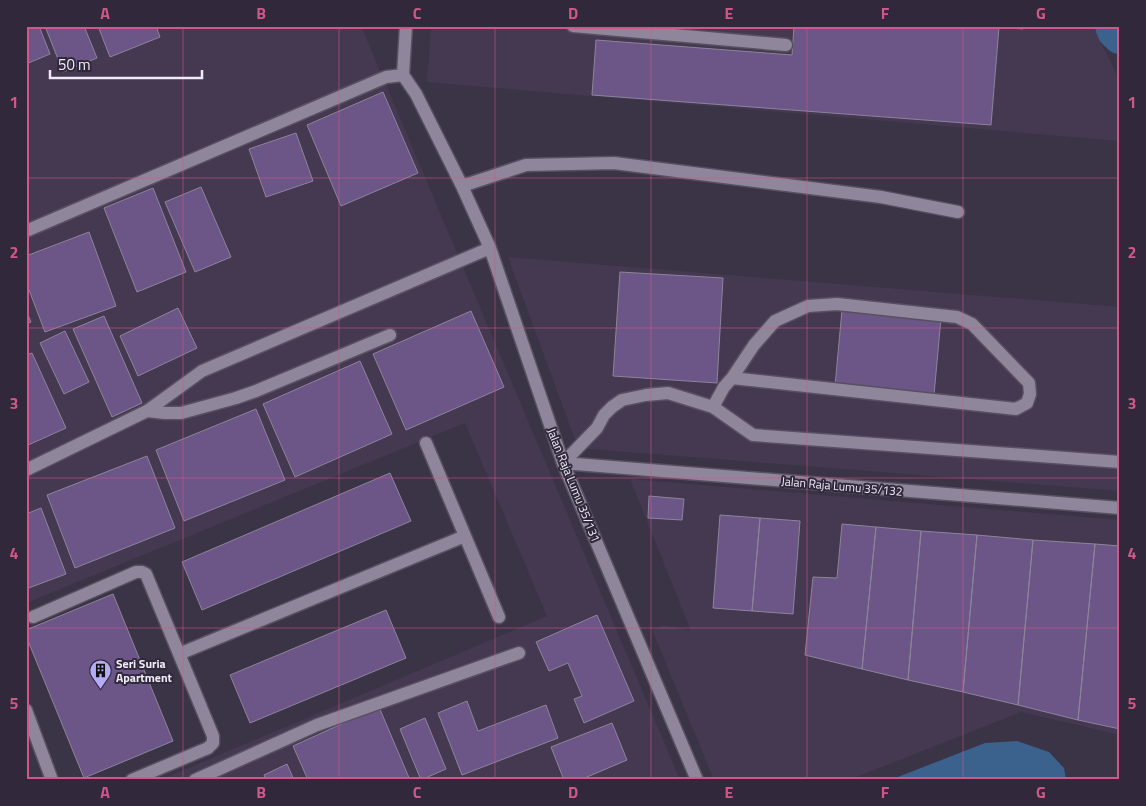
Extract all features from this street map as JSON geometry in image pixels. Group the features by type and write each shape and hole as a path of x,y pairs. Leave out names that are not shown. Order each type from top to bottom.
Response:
{"street":[{"path":"26,231 386,77 403,75 406,26"},
{"path":"573,26 786,45"},
{"name":"Jalan Raja Lumu 35/131","path":"403,75 416,94 462,186 490,248 563,463 696,780"},
{"path":"462,186 526,165 614,163 881,197 958,212"},
{"path":"26,470 147,411 202,371 490,248"},
{"path":"713,407 724,387 754,345 775,322 808,306 837,304 956,317 972,324 1029,383 1030,394 1026,404 1016,409 732,378"},
{"path":"147,411 165,414 181,413 236,398 390,335"},
{"path":"563,463 597,428 604,415 612,406 622,400 668,393 713,407 753,435 1120,462"},
{"path":"426,443 499,617"},
{"name":"Jalan Raja Lumu 35/132","path":"563,463 1120,508"},
{"path":"179,654 465,536"},
{"path":"33,617 136,572 146,574 213,736 213,743 208,748 132,780"},
{"path":"195,780 317,725 519,653"},
{"path":"26,710 52,780"}],"shaded area":[{"path":"26,26 361,26 680,780 160,780 547,616 465,423 26,603"},
{"path":"431,26 1093,26 1120,81 1120,141 427,82"},
{"path":"508,257 1120,307 1120,491 578,448"},
{"path":"630,479 1120,520 1120,735 1021,712 849,780 714,780 652,630 663,625 691,631"}],"water":[{"path":"1017,741 1049,752 1064,768 1066,780 890,780 985,743"}],"building":[{"path":"26,26 39,26 50,54 26,64"},
{"path":"45,26 84,26 97,58 63,72"},
{"path":"98,26 156,26 160,37 110,57"},
{"path":"794,26 1023,26 1023,29 999,27 991,125 592,95 596,40 792,55"},
{"path":"383,92 418,173 341,206 307,125"},
{"path":"296,133 313,181 266,197 249,149"},
{"path":"201,187 231,257 195,272 165,202"},
{"path":"153,188 186,272 137,292 104,208"},
{"path":"89,232 116,306 45,332 26,282 26,256"},
{"path":"620,272 723,278 717,383 613,376"},
{"path":"178,308 197,348 138,376 120,336"},
{"path":"26,310 31,322 26,324"},
{"path":"842,310 941,318 934,395 835,386"},
{"path":"471,311 504,387 406,430 373,354"},
{"path":"104,316 142,403 112,417 73,329"},
{"path":"65,331 89,382 64,394 40,343"},
{"path":"32,353 66,428 26,446 26,355"},
{"path":"360,361 392,434 295,477 263,404"},
{"path":"256,409 285,480 184,521 156,450"},
{"path":"147,456 175,528 75,568 47,495"},
{"path":"390,473 411,521 202,610 182,562"},
{"path":"649,496 684,499 682,520 648,518"},
{"path":"41,508 66,574 26,589 26,514"},
{"path":"720,515 760,518 752,611 713,608"},
{"path":"760,518 800,521 793,614 752,611"},
{"path":"842,524 876,527 862,669 805,655 813,577 837,578"},
{"path":"876,527 921,531 908,680 862,669"},
{"path":"921,531 977,535 963,692 908,680"},
{"path":"977,535 1033,540 1018,705 963,692"},
{"path":"1033,540 1095,544 1078,720 1018,705"},
{"path":"1095,544 1120,546 1120,729 1078,720"},
{"name":"Seri Suria Apartment","path":"113,594 173,741 84,778 26,636 26,630"},
{"path":"386,610 406,658 250,723 230,675"},
{"path":"597,615 634,701 584,723 574,699 582,696 568,663 549,671 536,642"},
{"path":"467,701 478,731 546,705 558,738 462,775 438,713"},
{"path":"379,707 410,780 308,780 293,746"},
{"path":"425,718 446,769 421,780 400,729"},
{"path":"612,723 627,760 580,780 564,780 551,747"},
{"path":"287,764 294,780 266,780 264,775"}],"waterway":[{"path":"1113,26 1120,36"}],"place":[{"name":"Seri Suria Apartment","path":"100,689"}]}
